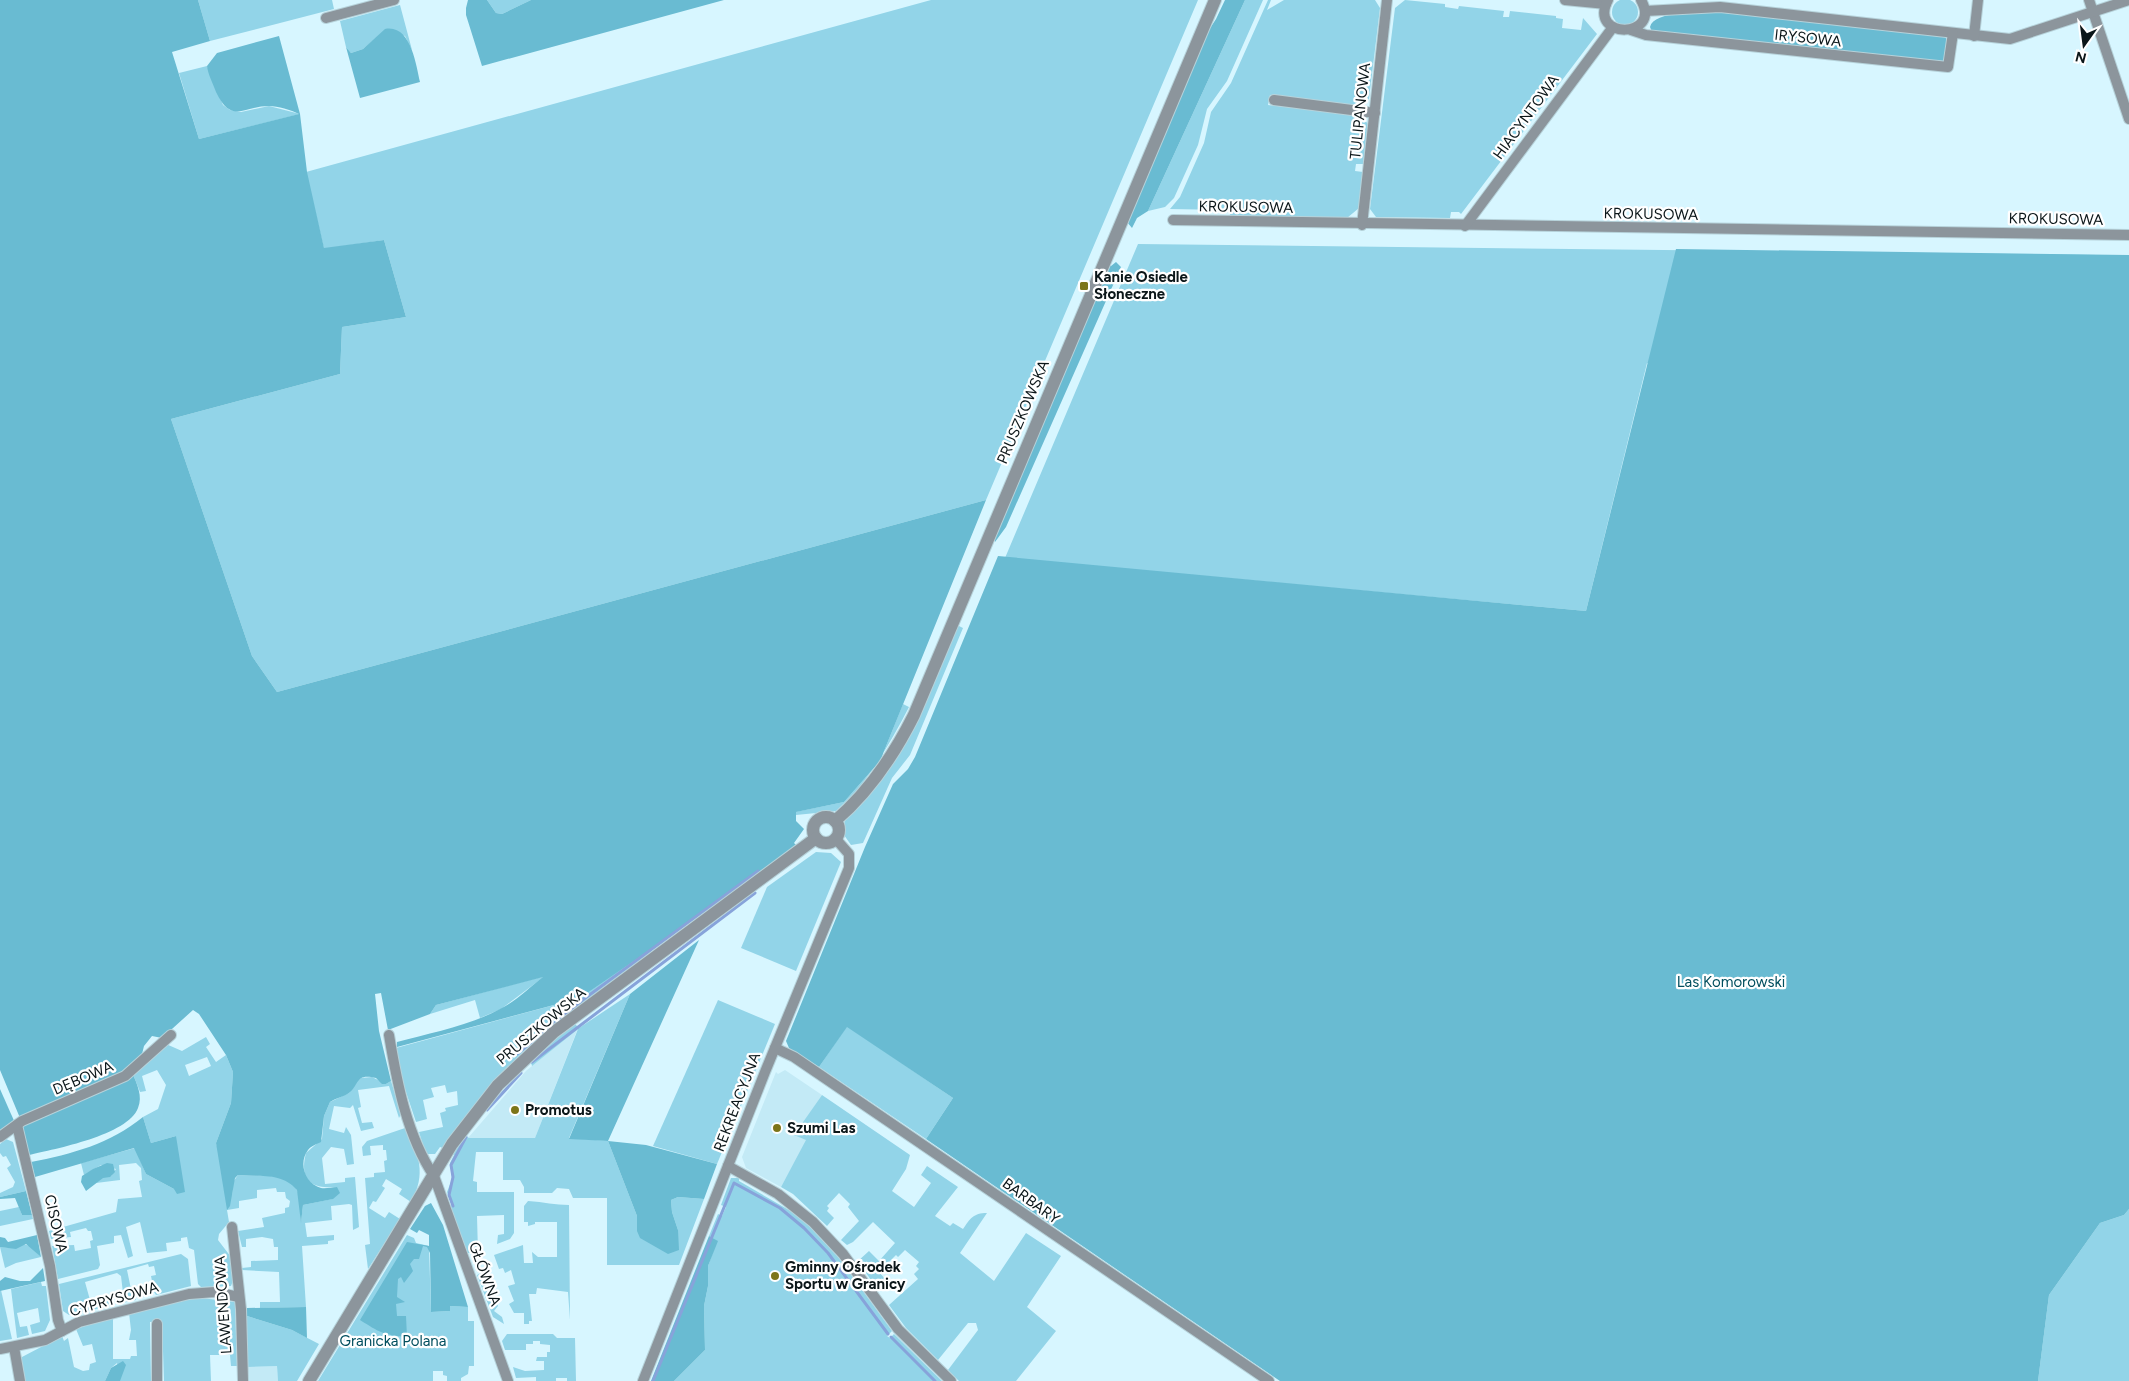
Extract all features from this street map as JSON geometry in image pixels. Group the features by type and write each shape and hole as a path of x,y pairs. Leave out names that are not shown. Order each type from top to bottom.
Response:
{"street":[{"path":"326,18 394,0"},
{"name":"PRUSZKOWSKA","path":"835,821 858,799 880,771 914,715 1215,0"},
{"name":"TULIPANOWA","path":"1362,224 1387,0"},
{"path":"1565,0 1607,2 1606,17 1614,28 1622,31 1631,30 1641,23 1644,11 1641,0"},
{"path":"1974,36 1978,0"},
{"path":"2089,0 2129,119"},
{"path":"1644,11 1720,7 2010,39 2129,0"},
{"name":"HIACYNTOWA","path":"1464,226 1614,28"},
{"name":"IRYSOWA","path":"1631,30 1646,35 1948,67 1953,33"},
{"path":"1274,100 1375,113"},
{"name":"KROKUSOWA","path":"1173,220 2129,236"},
{"path":"826,817 835,821 838,830 835,838 826,842 816,838 813,829 818,820 826,817"},
{"name":"PRUSZKOWSKA","path":"308,1381 434,1176 446,1153 498,1085 526,1057 586,1008 816,838"},
{"name":"REKREACYJNA","path":"643,1381 775,1048 850,866 849,854 835,838"},
{"name":"DĘBOWA","path":"0,1137 17,1125 55,1106 125,1076 171,1035"},
{"name":"GŁÓWNA","path":"388,1035 399,1089 422,1155 434,1176 508,1381"},
{"name":"BARBARY","path":"775,1048 794,1057 1064,1243 1269,1381"},
{"name":"CISOWA","path":"17,1125 50,1266 58,1320 62,1331"},
{"path":"728,1166 778,1194 817,1227 850,1263 892,1322 951,1381"},
{"name":"LAWENDOWA","path":"232,1227 239,1296 243,1381"},
{"name":"CYPRYSOWA","path":"0,1349 46,1340 88,1320 189,1294 215,1292 239,1296"},
{"path":"156,1324 157,1381"},
{"path":"14,1347 20,1381"}],"shaded area":[{"path":"578,1028 535,1138 468,1138 526,1071"},
{"name":"Szumi Las","path":"785,1070 822,1095 795,1135 807,1140 781,1187 746,1168 742,1157 776,1072 778,1074"},
{"path":"277,1366 278,1381 247,1381 247,1367"}],"green space":[{"path":"1625,-1 1634,3 1638,12 1634,21 1625,25 1616,21 1612,12 1616,3"},
{"path":"0,0 198,0 210,41 172,52 199,139 299,114 284,108 269,106 233,111 222,102 209,76 207,66 217,53 279,36 300,114 307,172 324,248 384,240 406,317 342,327 340,374 171,419 252,656 277,692 986,500 880,761 844,802 796,812 796,821 804,829 794,843 796,845 757,876 580,998 397,1047 397,1042 488,1015 512,1002 543,977 436,1005 430,1014 388,1030 381,993 375,994 379,1031 391,1081 382,1084 376,1078 361,1078 349,1093 330,1102 324,1116 321,1142 308,1150 305,1155 304,1167 307,1178 315,1186 323,1188 337,1187 340,1193 333,1199 303,1205 301,1223 297,1190 285,1180 270,1176 238,1175 235,1178 230,1206 227,1210 216,1143 231,1103 233,1072 226,1055 199,1014 193,1010 162,1038 152,1036 144,1046 141,1058 129,1070 20,1118 0,1070"},
{"path":"198,0 332,0 334,9 210,41"},
{"path":"468,0 487,0 496,13 502,14 531,0 724,0 482,66 466,15"},
{"path":"487,0 531,0 502,14 496,13"},
{"path":"931,0 1198,0 986,500 277,692 252,656 171,419 340,374 342,327 406,317 384,240 324,249 306,172"},
{"path":"1225,0 1245,0 1148,211 1137,218 1132,228 1127,222 1205,36"},
{"path":"1245,0 1263,0 1227,81 1207,109 1198,145 1174,198 1165,207 1148,211"},
{"path":"1268,0 1271,0 1267,10 1284,0 1375,0 1380,8 1369,99 1360,106 1270,95 1268,105 1360,115 1368,124 1363,164 1356,164 1355,171 1363,172 1359,208 1347,218 1233,217 1225,210 1170,209 1180,197 1204,143 1211,112 1231,83"},
{"path":"1405,0 1445,4 1445,7 1458,9 1459,6 1504,11 1503,17 1509,17 1510,11 1556,16 1556,18 1563,19 1562,28 1581,30 1583,18 1597,34 1461,214 1459,212 1451,212 1450,218 1376,217 1370,209 1395,8"},
{"path":"400,5 412,50 405,36 385,30 363,49 351,53 346,47 340,21"},
{"path":"1715,12 1938,34 1944,36 1949,42 1946,63 1652,32 1650,27 1653,22 1669,15"},
{"path":"385,29 394,29 406,39 414,56 420,82 360,98 346,47 351,53 363,49"},
{"path":"207,66 223,105 230,110 241,112 269,106 300,114 199,139 179,73"},
{"path":"1138,244 2097,255 2129,548 1647,363 1586,611 1005,558"},
{"name":"Las Komorowski","path":"1676,249 2129,255 2129,1209 2124,1215 2100,1223 2049,1295 2038,1381 1280,1381 926,1139 953,1098 847,1027 819,1067 789,1048 786,1041 865,847 893,784 908,769 915,757 998,556 1586,611"},
{"path":"1116,262 1121,267 1006,527 995,542 994,527 1108,265 1111,266"},
{"path":"957,625 963,628 910,755 892,778 863,843 851,845 844,835 843,826 846,819 879,783"},
{"path":"903,704 909,707 883,753"},
{"path":"883,753 880,761 872,770 875,765"},
{"path":"872,770 863,785 836,811 796,815 795,812 844,802"},
{"path":"816,852 831,853 841,862 796,971 741,948 767,887"},
{"path":"699,940 608,1141 569,1139 630,994"},
{"path":"649,949 652,953 524,1051 479,1099 443,1148 440,1147 435,1154 426,1154 419,1132 443,1127 440,1113 446,1111 445,1108 458,1105 457,1091 447,1093 445,1085 431,1088 434,1097 423,1100 427,1119 416,1122 402,1080 396,1048 580,998"},
{"path":"545,976 501,1009 480,1018 475,1000 430,1014 436,1005"},
{"path":"630,994 569,1138 608,1141 637,1216 637,1231 678,1230 672,1212 671,1200 678,1197 704,1199 679,1265 607,1265 607,1198 573,1198 569,1189 557,1188 552,1193 524,1193 524,1187 520,1180 503,1180 503,1152 476,1152 473,1181 477,1182 477,1192 514,1192 514,1233 510,1239 497,1244 498,1235 504,1234 504,1215 477,1216 478,1253 466,1253 449,1207 452,1205 447,1192 452,1179 450,1163 454,1155 452,1154 464,1135 469,1138 535,1138 578,1029 532,1066 530,1059 574,1023 579,1028"},
{"path":"718,1000 775,1024 717,1164 653,1146"},
{"path":"847,1026 953,1098 926,1139 819,1067"},
{"path":"206,1037 210,1044 206,1047 216,1062 226,1055 233,1072 231,1103 216,1143 232,1195 233,1182 238,1175 279,1177 293,1184 297,1190 300,1201 301,1222 303,1205 332,1199 337,1187 314,1184 309,1181 304,1170 306,1153 322,1139 324,1116 330,1102 349,1093 355,1082 361,1078 372,1077 386,1084 391,1081 401,1114 399,1118 389,1086 358,1090 361,1107 358,1108 362,1123 372,1122 374,1128 361,1131 353,1105 350,1108 334,1106 329,1129 344,1133 346,1127 351,1135 354,1164 347,1165 344,1149 331,1147 322,1158 325,1184 345,1182 345,1178 355,1177 359,1227 353,1230 352,1205 349,1204 331,1206 332,1220 305,1223 307,1237 334,1235 334,1240 328,1241 328,1244 302,1246 306,1307 260,1308 260,1302 280,1302 279,1272 242,1270 242,1268 251,1267 251,1261 278,1260 278,1247 274,1247 273,1239 262,1237 246,1239 246,1247 242,1247 238,1231 264,1227 262,1218 285,1213 285,1208 289,1207 290,1201 286,1198 285,1192 277,1192 276,1188 257,1190 257,1198 239,1201 239,1208 227,1210 229,1222 219,1234 218,1240 231,1257 234,1278 231,1286 201,1287 198,1284 194,1250 189,1248 187,1237 181,1238 181,1241 166,1243 167,1251 147,1253 140,1222 126,1227 133,1256 128,1258 121,1235 114,1236 114,1243 97,1246 100,1265 98,1269 58,1279 52,1246 74,1245 75,1251 91,1248 90,1241 93,1240 91,1231 88,1231 86,1228 70,1232 71,1237 51,1239 49,1231 116,1212 118,1199 142,1197 139,1181 142,1180 141,1168 136,1163 119,1165 120,1180 96,1183 103,1177 111,1176 116,1169 101,1165 84,1175 81,1163 135,1148 146,1174 174,1189 176,1136 151,1143 143,1117 158,1109 166,1085 157,1070 142,1076 146,1091 140,1092 133,1074 166,1044 182,1051","holes":["207,1057 211,1066 189,1076 185,1065"]},
{"path":"133,1074 140,1099 138,1108 132,1118 106,1133 90,1139 29,1155 23,1133 23,1123"},
{"path":"0,1089 15,1123 0,1133"},
{"path":"822,1095 910,1155 906,1169 892,1191 914,1207 931,1183 921,1175 927,1166 958,1187 935,1216 950,1226 953,1223 963,1229 975,1215 987,1213 960,1253 994,1281 1026,1233 1061,1256 1027,1307 1056,1331 1016,1381 959,1381 948,1370 978,1330 976,1323 968,1323 938,1360 906,1328 889,1305 918,1279 914,1274 919,1269 916,1266 919,1262 905,1250 898,1257 896,1255 879,1272 886,1280 877,1289 858,1261 869,1251 879,1261 895,1243 873,1222 853,1242 847,1245 841,1240 859,1221 848,1207 850,1204 839,1193 827,1206 829,1208 827,1211 834,1218 827,1226 793,1194 781,1187 806,1140 794,1135"},
{"path":"143,1117 151,1143 176,1136 185,1192 177,1194 174,1189 146,1174 134,1148 35,1177 31,1162 90,1147 117,1134"},
{"path":"408,1127 418,1156 419,1182 411,1202 399,1194 402,1189 386,1179 382,1186 385,1188 376,1202 373,1201 369,1208 385,1218 389,1212 400,1219 368,1269 365,1245 370,1244 365,1178 374,1177 374,1173 385,1172 384,1161 387,1160 386,1150 383,1150 383,1145 370,1146 371,1155 363,1156 362,1147 367,1141"},
{"path":"6,1139 13,1142 26,1191 0,1197 0,1193 13,1187 15,1182 7,1168 11,1165 6,1156 3,1157 0,1153 0,1144"},
{"path":"608,1141 646,1145 717,1164 704,1199 678,1197 671,1200 672,1212 678,1230 679,1250 668,1254 640,1238 637,1231 637,1216"},
{"path":"107,1163 113,1164 115,1172 110,1177 103,1178 86,1191 81,1182 82,1176"},
{"name":"Gminny Ośrodek Sportu w Granicy","path":"731,1178 739,1178 739,1181 794,1213 810,1227 839,1258 892,1331 887,1336 890,1338 894,1334 942,1381 674,1381 705,1350 704,1306 708,1286 708,1266 717,1241 709,1236 718,1214 722,1216 726,1207 721,1205"},
{"path":"26,1191 32,1215 22,1215 15,1198 0,1199 0,1197"},
{"path":"528,1201 569,1205 570,1320 568,1292 537,1288 536,1294 529,1294 532,1321 529,1321 529,1324 524,1324 524,1313 514,1313 509,1304 514,1301 508,1286 515,1284 511,1270 505,1273 503,1268 499,1269 494,1255 523,1245 524,1263 533,1263 532,1252 538,1257 557,1257 557,1222 535,1222 535,1224 528,1226 528,1222 524,1222 524,1206"},
{"path":"431,1203 443,1225 468,1307 450,1306 450,1311 431,1312 430,1253 427,1247 423,1246 419,1259 414,1259 410,1264 413,1271 404,1283 401,1277 398,1279 397,1297 405,1302 396,1304 397,1316 406,1316 407,1337 382,1332 360,1320 407,1242 429,1246 429,1235 419,1230 417,1233 410,1229 425,1206"},
{"path":"19,1207 22,1215 32,1215 33,1219 0,1226 0,1211"},
{"path":"2129,1209 2129,1381 2038,1381 2049,1295 2100,1223 2124,1215"},
{"path":"37,1235 41,1257 26,1244 16,1249 0,1247 0,1237 5,1238 8,1242"},
{"name":"Granicka Polana","path":"407,1235 414,1238 416,1243 429,1246 431,1312 450,1311 450,1306 468,1307 468,1321 474,1321 474,1366 469,1366 468,1374 461,1378 461,1381 447,1381 447,1376 443,1375 443,1371 433,1371 433,1381 318,1381"},
{"path":"709,1236 718,1241 708,1266 708,1286 704,1306 705,1350 674,1381 651,1381"},
{"path":"23,1244 30,1246 41,1257 16,1263 5,1268 0,1247 12,1248"},
{"path":"181,1254 188,1259 191,1286 156,1295 151,1287 153,1286 151,1276 156,1275 154,1266 149,1267 148,1264 127,1270 132,1294 134,1294 136,1300 118,1304 123,1293 121,1276 117,1273 85,1282 90,1300 105,1297 108,1299 110,1306 69,1315 63,1311 59,1284"},
{"path":"43,1268 45,1281 0,1291 0,1281 5,1277 20,1281 30,1281"},
{"path":"486,1271 498,1306 494,1311 502,1317 504,1324 493,1317 477,1275"},
{"path":"41,1282 42,1286 46,1286 50,1320 45,1331 32,1334 30,1325 40,1322 38,1308 17,1313 20,1327 27,1326 29,1335 17,1338 11,1289"},
{"path":"0,1291 12,1339 0,1341"},
{"path":"193,1297 235,1302 237,1366 231,1366 230,1355 210,1355 211,1381 164,1381 162,1321 150,1322 151,1381 120,1381 117,1363 111,1368 105,1381 23,1381 20,1361 22,1357 62,1336 64,1341 68,1338 74,1367 83,1371 89,1370 90,1364 96,1362 92,1344 83,1346 76,1329 113,1317 113,1359 130,1359 131,1356 137,1356 136,1340 129,1340 131,1330 129,1313"},
{"path":"306,1307 307,1338 292,1330 247,1316 247,1308"},
{"path":"247,1316 292,1330 319,1344 297,1381 278,1381 277,1366 247,1367"},
{"path":"507,1334 553,1334 557,1338 575,1338 576,1381 567,1381 567,1378 556,1378 556,1381 536,1381 536,1377 516,1378 513,1367 525,1371 544,1370 544,1361 536,1361 537,1357 547,1357 547,1352 550,1352 550,1345 540,1344 540,1341 533,1341 533,1344 526,1344 526,1350 505,1350 502,1341"},
{"path":"123,1361 126,1365 120,1381 105,1381 111,1368"}],"waterway":[{"path":"517,1054 584,999 758,871"},
{"path":"532,1062 755,893"},
{"path":"487,1110 521,1073"},
{"path":"453,1206 449,1195 453,1177 451,1165 466,1137"},
{"path":"653,1381 734,1183 780,1208 804,1228 828,1253 888,1334"},
{"path":"891,1337 935,1381"}],"place":[{"name":"Kanie Osiedle Słoneczne","path":"1084,286"},
{"name":"Promotus","path":"515,1110"},
{"name":"Szumi Las","path":"777,1128"},
{"name":"Gminny Ośrodek Sportu w Granicy","path":"775,1276"}]}
